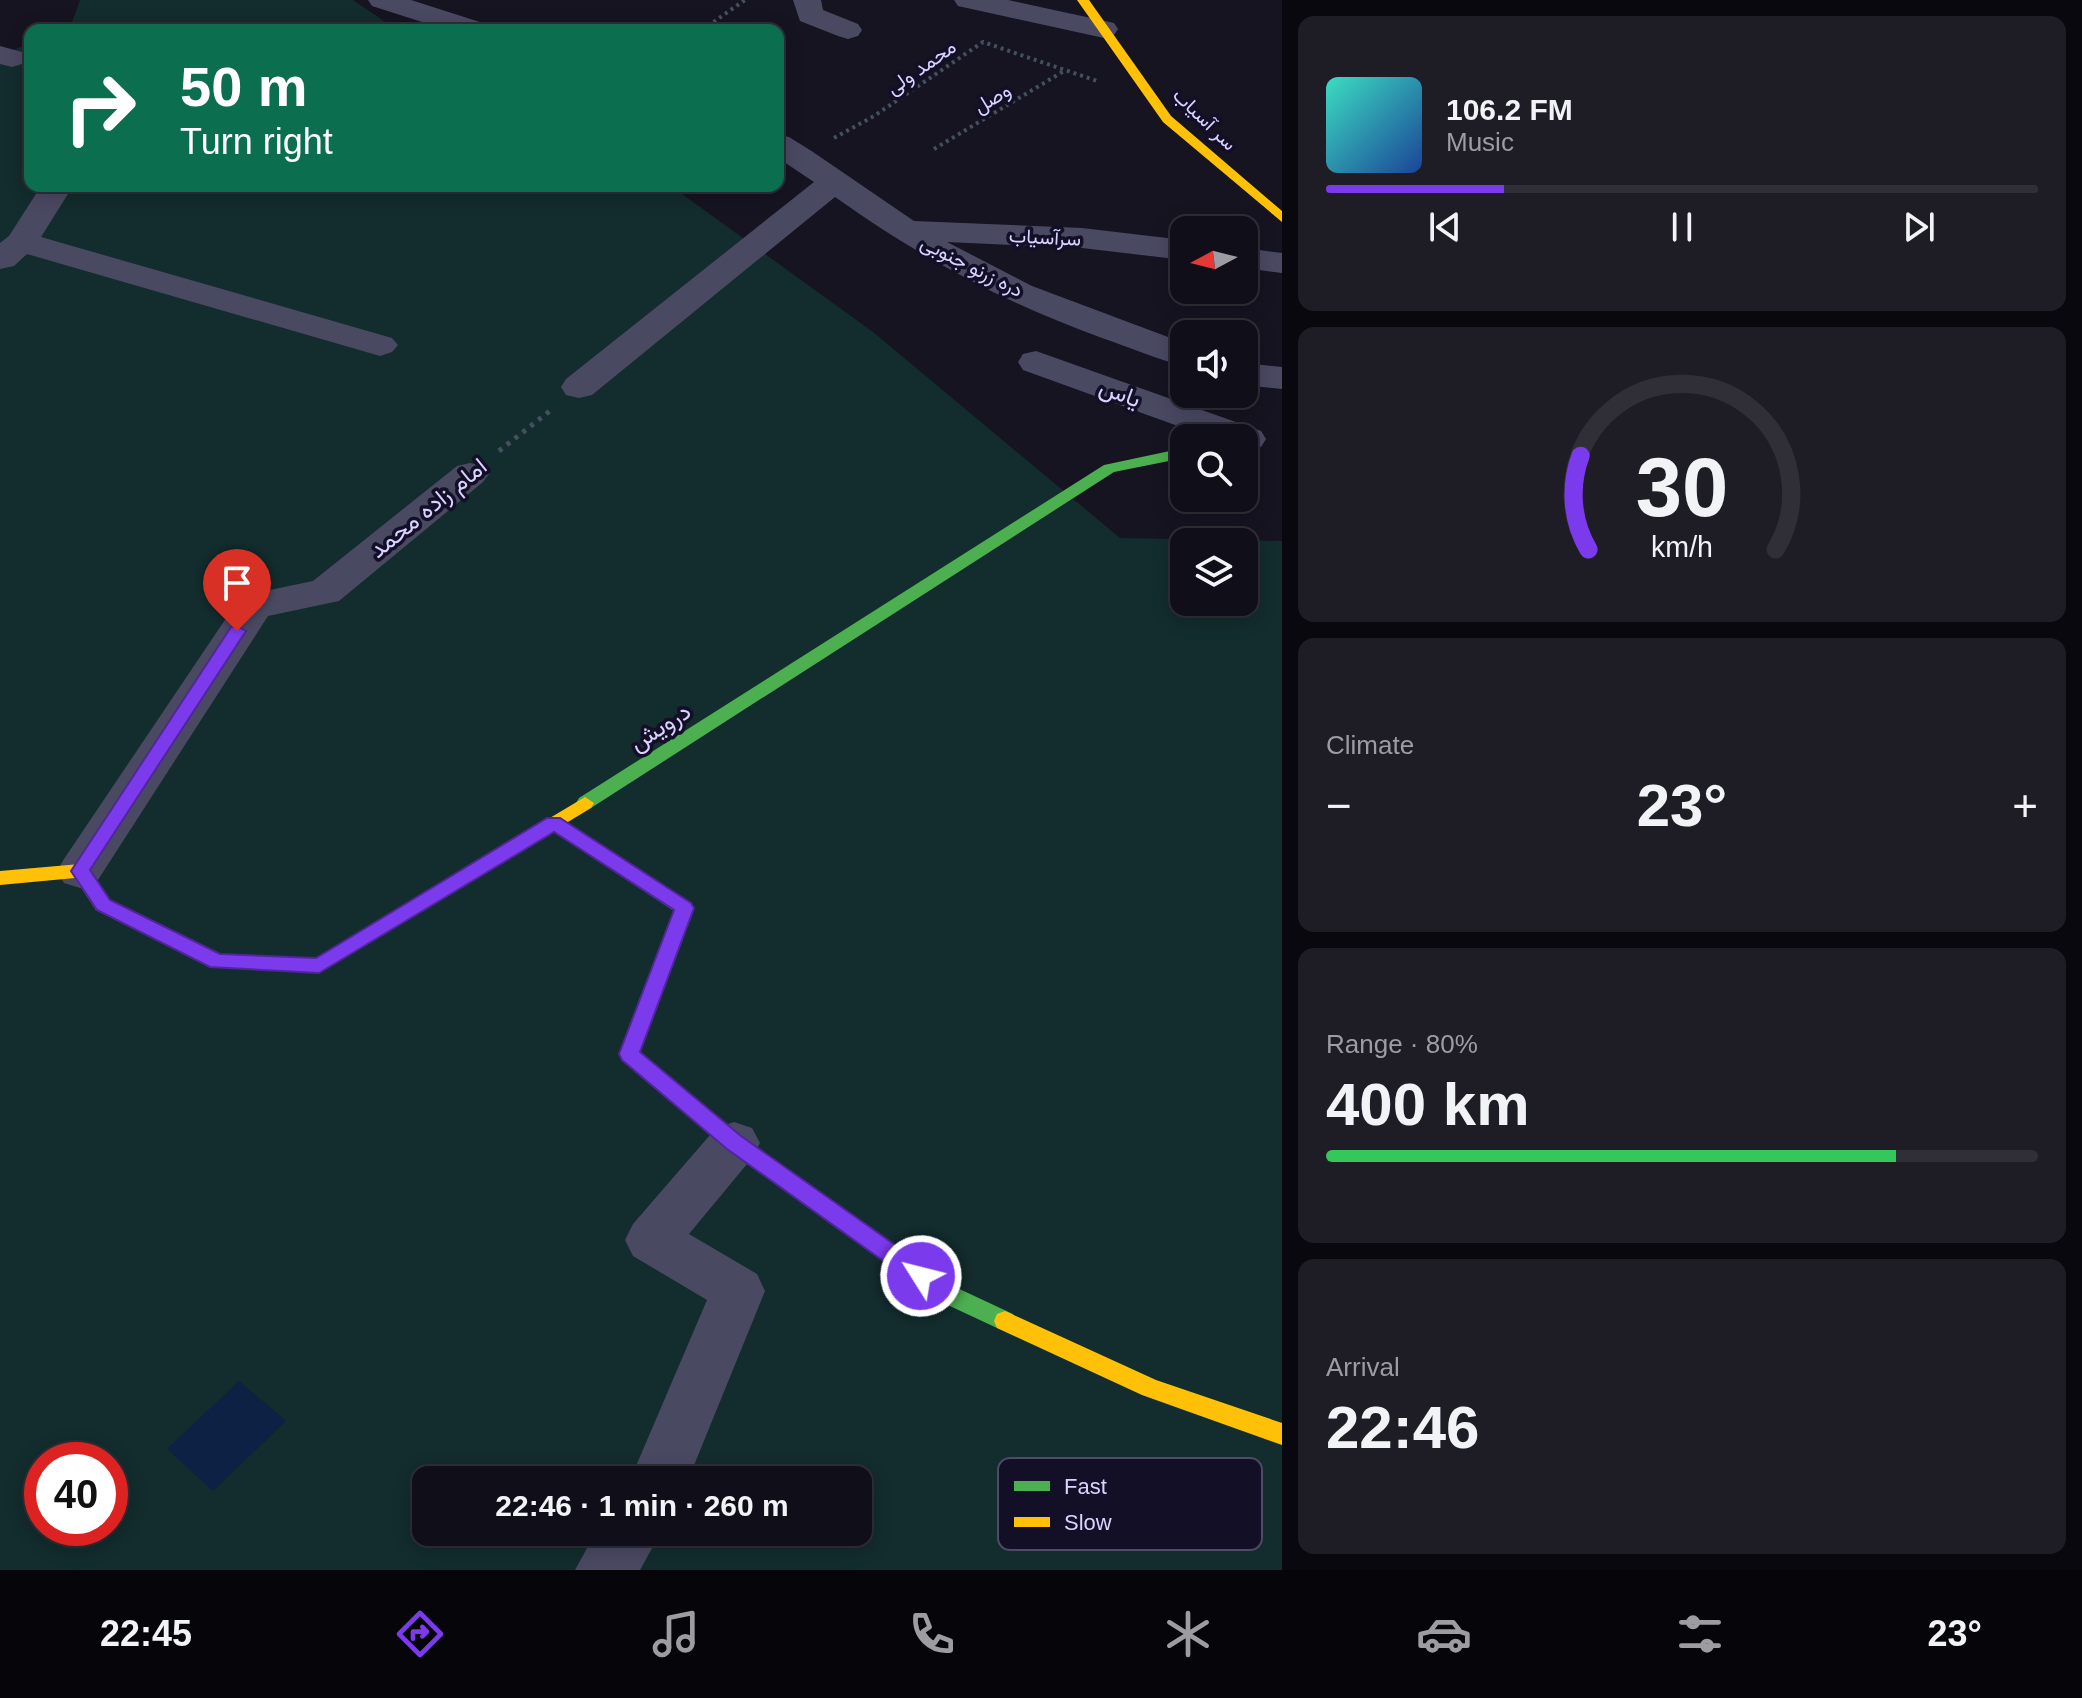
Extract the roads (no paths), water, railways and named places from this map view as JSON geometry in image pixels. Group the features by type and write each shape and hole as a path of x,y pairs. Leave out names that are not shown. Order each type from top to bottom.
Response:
{"street":[{"path":"382,0 457,24"},
{"path":"807,0 810,15 848,30"},
{"path":"968,0 1104,29"},
{"name":"سر آسیاب","path":"1083,0 1167,119 1282,218"},
{"name":"دره زرنو جنوبی","path":"788,150 905,231 968,269 1098,325 1170,350"},
{"path":"579,387 835,181"},
{"path":"53,192 11,252 380,345"},
{"name":"سرآسیاب","path":"905,231 1082,238 1170,248"},
{"path":"1258,260 1282,263"},
{"name":"یاس","path":"1036,362 1222,424"},
{"path":"1258,375 1282,378"},
{"name":"درویش","path":"80,871 103,905 217,962 319,966 554,823 1109,468 1170,456"},
{"name":"امام زاده محمد","path":"80,871 255,605 325,592 470,474"},
{"path":"554,823 684,908 629,1054 734,1143 945,1293 1150,1388 1282,1434"},
{"path":"0,878 80,871"},
{"path":"665,1466 738,1291 652,1240 734,1143"},
{"path":"605,1570 621,1546"}],"water":[{"path":"239,1381 286,1421 213,1491 167,1449"}]}
